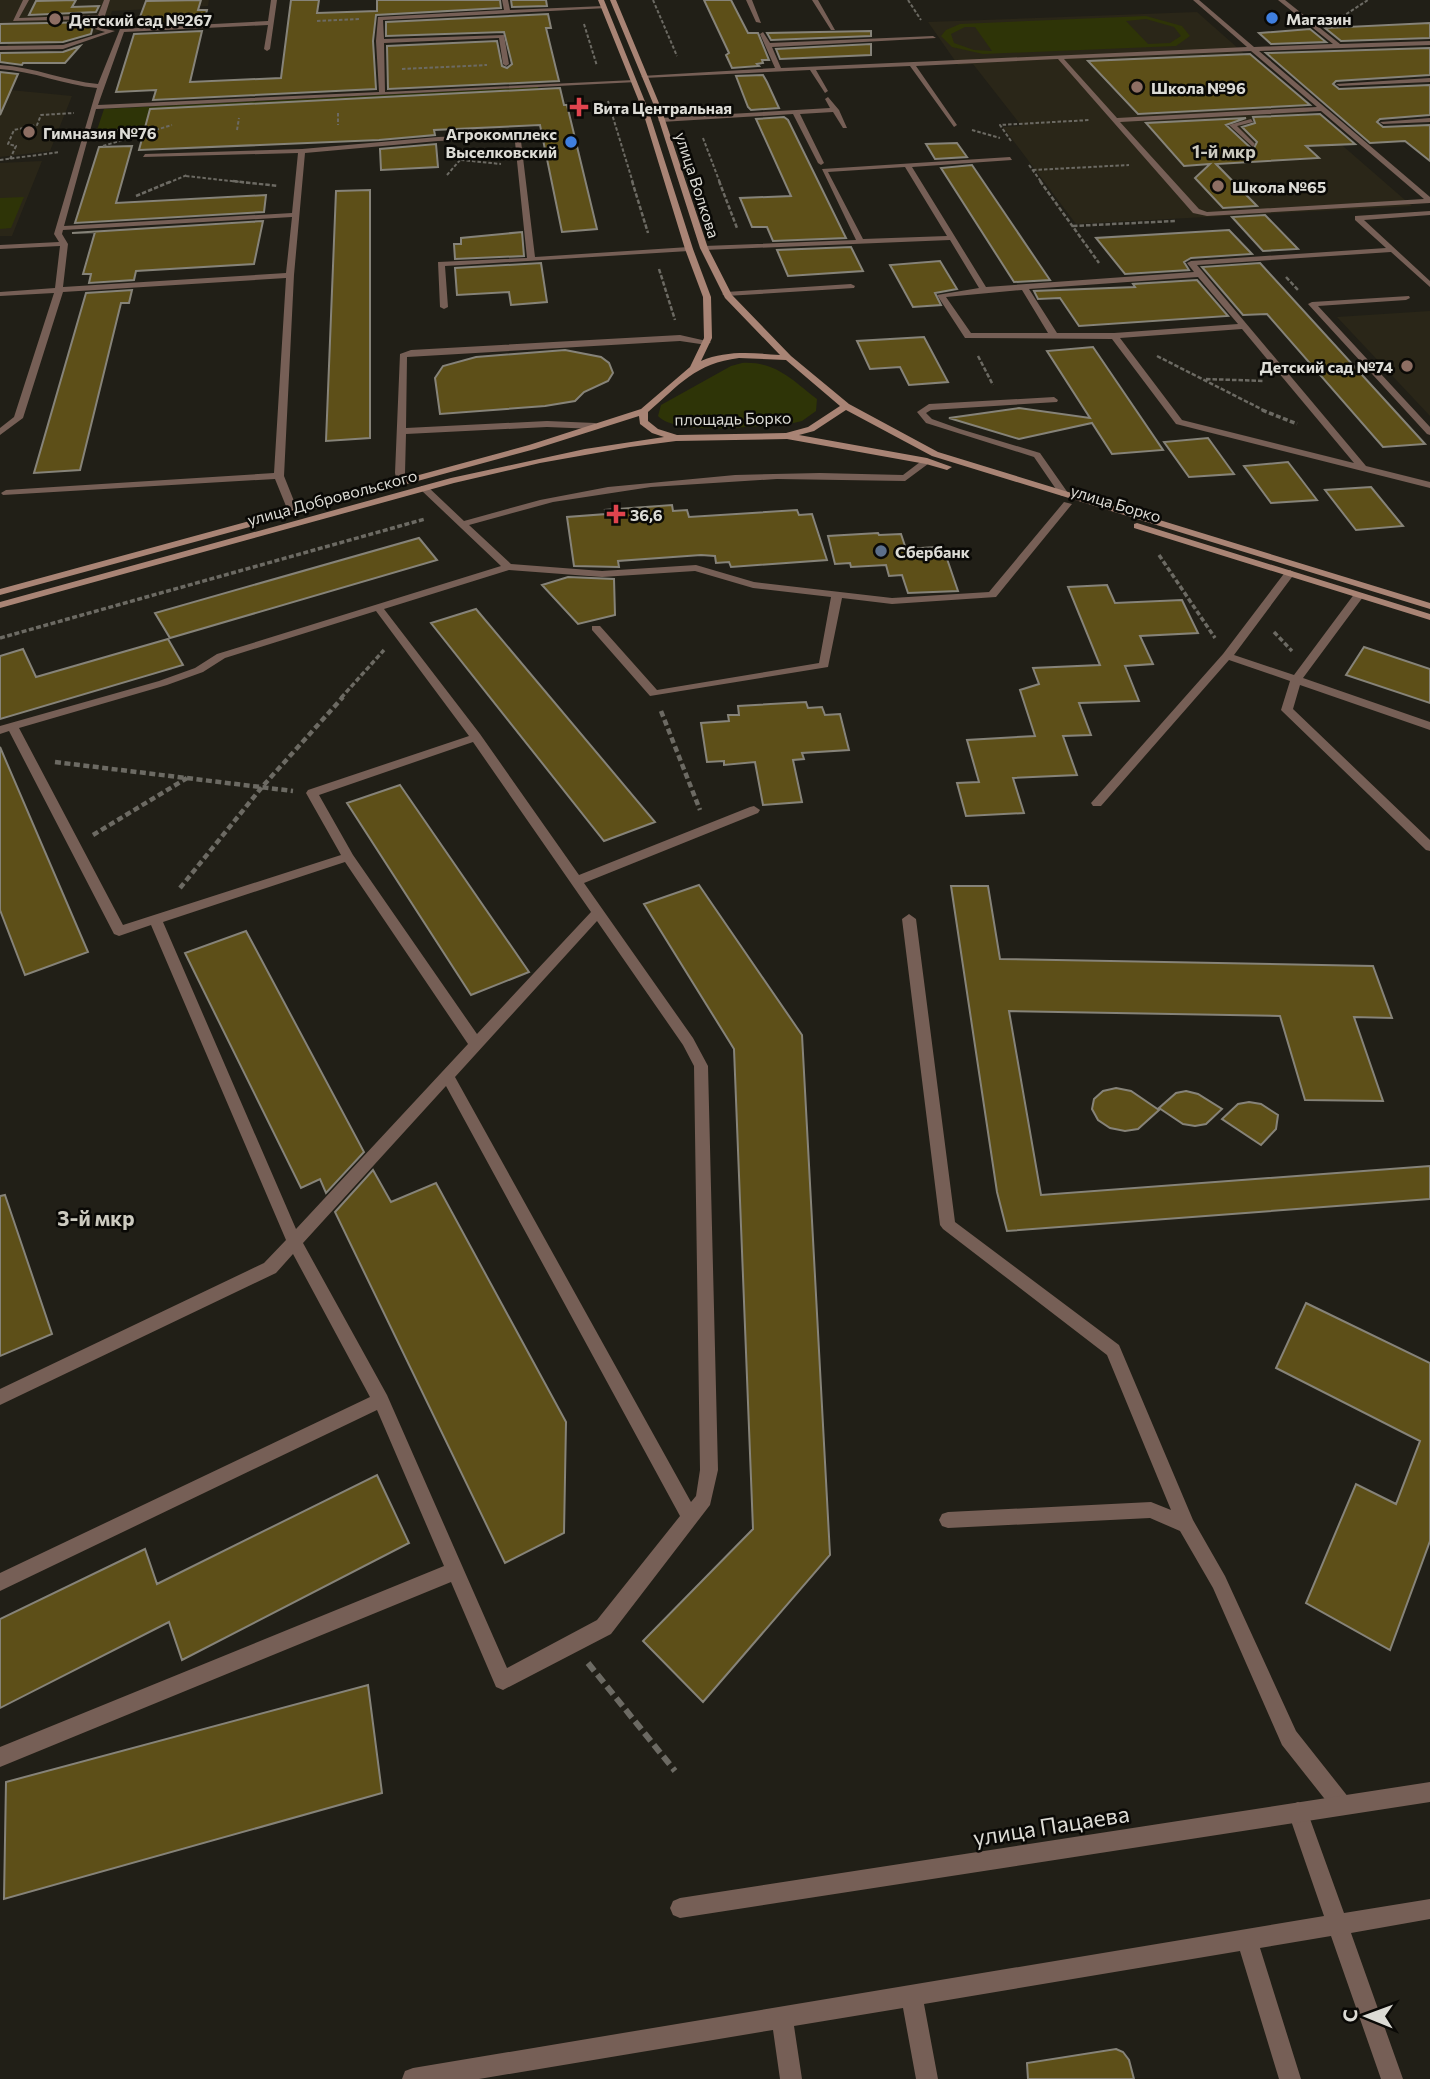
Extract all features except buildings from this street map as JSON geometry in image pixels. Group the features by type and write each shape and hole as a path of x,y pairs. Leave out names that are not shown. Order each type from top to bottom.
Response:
{"main road":[{"name":"улица Волкова","path":"613,0 662,120 704,248 726,294 788,358"},
{"name":"улица Волкова","path":"603,4 634,82 689,249 708,297 707,342"},
{"path":"694,368 707,342"},
{"name":"площадь Борко","path":"788,358 739,355 716,358 694,368 644,411 643,422 655,431 676,438 788,436 811,429 846,406"},
{"path":"788,358 846,406"},
{"name":"улица Борко","path":"846,406 935,454 1430,617"},
{"name":"улица Добровольского","path":"0,592 532,447 644,411"},
{"name":"улица Борко","path":"788,436 927,461 1065,498 1430,606"},
{"name":"улица Добровольского","path":"0,605 543,457 605,446 676,438"}],"street":[{"path":"26,0 15,20 100,17"},
{"path":"107,0 98,29 112,32"},
{"path":"267,49 274,0"},
{"path":"505,0 507,12"},
{"path":"749,0 759,22"},
{"path":"815,0 833,29"},
{"path":"1196,0 1430,201"},
{"path":"1281,0 1339,46"},
{"path":"382,94 380,18 578,9 603,4"},
{"path":"0,48 63,47 122,30 270,23"},
{"path":"0,432 18,418 59,291 64,243 58,234 100,86 122,30"},
{"path":"762,34 779,70"},
{"path":"379,41 502,36 506,64"},
{"path":"768,45 933,38"},
{"path":"644,76 1250,48 1430,43"},
{"path":"1060,58 1196,211 1207,214 1430,201"},
{"path":"912,64 954,125"},
{"path":"0,67 23,67 86,85 100,86"},
{"path":"812,69 845,127"},
{"path":"1339,85 1430,80"},
{"path":"93,109 634,82"},
{"path":"1115,120 1323,109"},
{"path":"662,120 836,110"},
{"path":"796,113 821,163"},
{"path":"1253,145 1233,125 1237,122 1332,117"},
{"path":"1383,122 1430,120"},
{"path":"145,156 302,151 438,139 511,136 518,141 531,260"},
{"path":"293,511 279,476 290,275 302,151"},
{"path":"861,242 824,170 1010,159"},
{"path":"907,165 984,290"},
{"path":"1430,213 1358,218 1430,285"},
{"path":"60,228 295,215"},
{"path":"704,248 952,237"},
{"path":"0,247 64,243"},
{"path":"444,307 441,264 689,249"},
{"path":"1363,468 1191,263 1393,250"},
{"path":"1200,274 941,295 968,336 1119,336 1245,326"},
{"path":"0,294 290,275"},
{"path":"726,294 850,286"},
{"path":"1024,287 1054,336"},
{"path":"1312,304 1406,298"},
{"path":"1312,304 1430,432"},
{"path":"1119,336 1180,422 1430,485"},
{"path":"402,482 403,356 411,352 680,338 707,342"},
{"path":"348,857 119,931 28,759 6,728 163,683 200,670 221,656 508,567 602,574 696,568 753,585 892,601 992,595 1065,498 1038,455 929,421 921,412 929,407 1054,400"},
{"path":"401,431 547,424 595,426"},
{"path":"463,524 563,497 629,487 724,476 817,474 905,478 927,461"},
{"path":"6,493 279,476"},
{"path":"424,488 508,567"},
{"path":"1097,803 1227,656 1290,573"},
{"path":"596,628 654,694 824,665 837,595"},
{"path":"1359,595 1296,680 1287,710 1430,847"},
{"path":"155,919 294,1241 381,1400 503,1680 604,1627 704,1499 709,1470 701,1066 688,1042 476,737 377,606"},
{"path":"1227,656 1430,726"},
{"path":"476,737 312,793 348,857 476,1044"},
{"path":"576,881 754,810"},
{"path":"0,1397 270,1268 598,912"},
{"path":"909,919 948,1225 1113,1350 1186,1525 1219,1582 1289,1738 1342,1805"},
{"path":"447,1075 690,1517"},
{"path":"0,1582 381,1400"},
{"path":"948,1520 1151,1510 1186,1525"},
{"path":"0,1757 455,1571"},
{"name":"улица Пацаева","path":"680,1908 1430,1792"},
{"path":"1298,1812 1392,2079"},
{"path":"413,2079 1430,1909"},
{"path":"1247,1940 1290,2079"},
{"path":"911,1996 927,2079"},
{"path":"782,2017 791,2079"}],"path":[{"path":"1317,29 1368,0"},
{"path":"578,9 680,338"},
{"path":"317,21 380,18"},
{"path":"380,70 506,64"},
{"path":"10,159 16,146 8,144 14,130 37,125 41,115 93,109"},
{"path":"338,113 338,125"},
{"path":"237,130 239,117"},
{"path":"954,125 1011,141 1000,125 1115,120"},
{"path":"97,146 176,124"},
{"path":"0,160 82,147"},
{"path":"1024,159 1112,280"},
{"path":"1032,170 1154,164"},
{"path":"185,176 298,188"},
{"path":"1269,258 1312,304"},
{"path":"968,336 1002,403"},
{"path":"1119,336 1276,417 1340,440"},
{"path":"1202,379 1290,380"},
{"path":"0,638 449,512"},
{"path":"1156,552 1227,656"},
{"path":"1258,615 1307,667"},
{"path":"155,919 262,787 398,634"},
{"path":"654,694 708,828"},
{"path":"28,759 312,793"},
{"path":"74,847 187,778"},
{"path":"572,1644 676,1771"}],"shaded area":[{"name":"Детский сад №267","path":"0,0 209,0 208,6 112,11 106,28 89,36 57,44 7,46 11,37 0,37"},
{"path":"1197,12 1310,112 1305,113 1412,206 1076,224 1003,127 1021,126 1020,124 973,64 958,65 928,22"},
{"name":"Гимназия №76","path":"0,89 72,96 50,151 0,157"},
{"path":"42,161 12,236 0,236 0,163"},
{"name":"Детский сад №74","path":"1430,311 1430,416 1337,317"}],"green space":[{"path":"1146,16 1182,26 1190,36 1176,46 983,54 952,47 941,36 946,30 960,24","holes":["1146,19 1174,27 1181,36 1170,43 1148,44 1126,21","965,27 975,27 992,51 974,50 954,43 951,34"]},
{"path":"538,87 542,112 101,136 94,139 104,109"},
{"path":"24,197 11,228 0,229 0,198"},
{"path":"742,363 765,365 783,373 817,399 816,411 802,421 789,424 720,428 683,426 658,416 661,405 731,366"}],"place":[{"name":"Магазин","path":"1272,18"},
{"name":"Детский сад №267","path":"55,19"},
{"name":"Школа №96","path":"1137,87"},
{"name":"Вита Центральная","path":"579,107"},
{"name":"Гимназия №76","path":"29,132"},
{"name":"Агрокомплекс Выселковский","path":"571,142"},
{"name":"Школа №65","path":"1218,186"},
{"name":"Детский сад №74","path":"1407,366"},
{"name":"36,6","path":"616,514"},
{"name":"Сбербанк","path":"881,551"}],"district":[{"name":"1-й мкр","path":"1224,151"},
{"name":"3-й мкр","path":"96,1217"}]}
